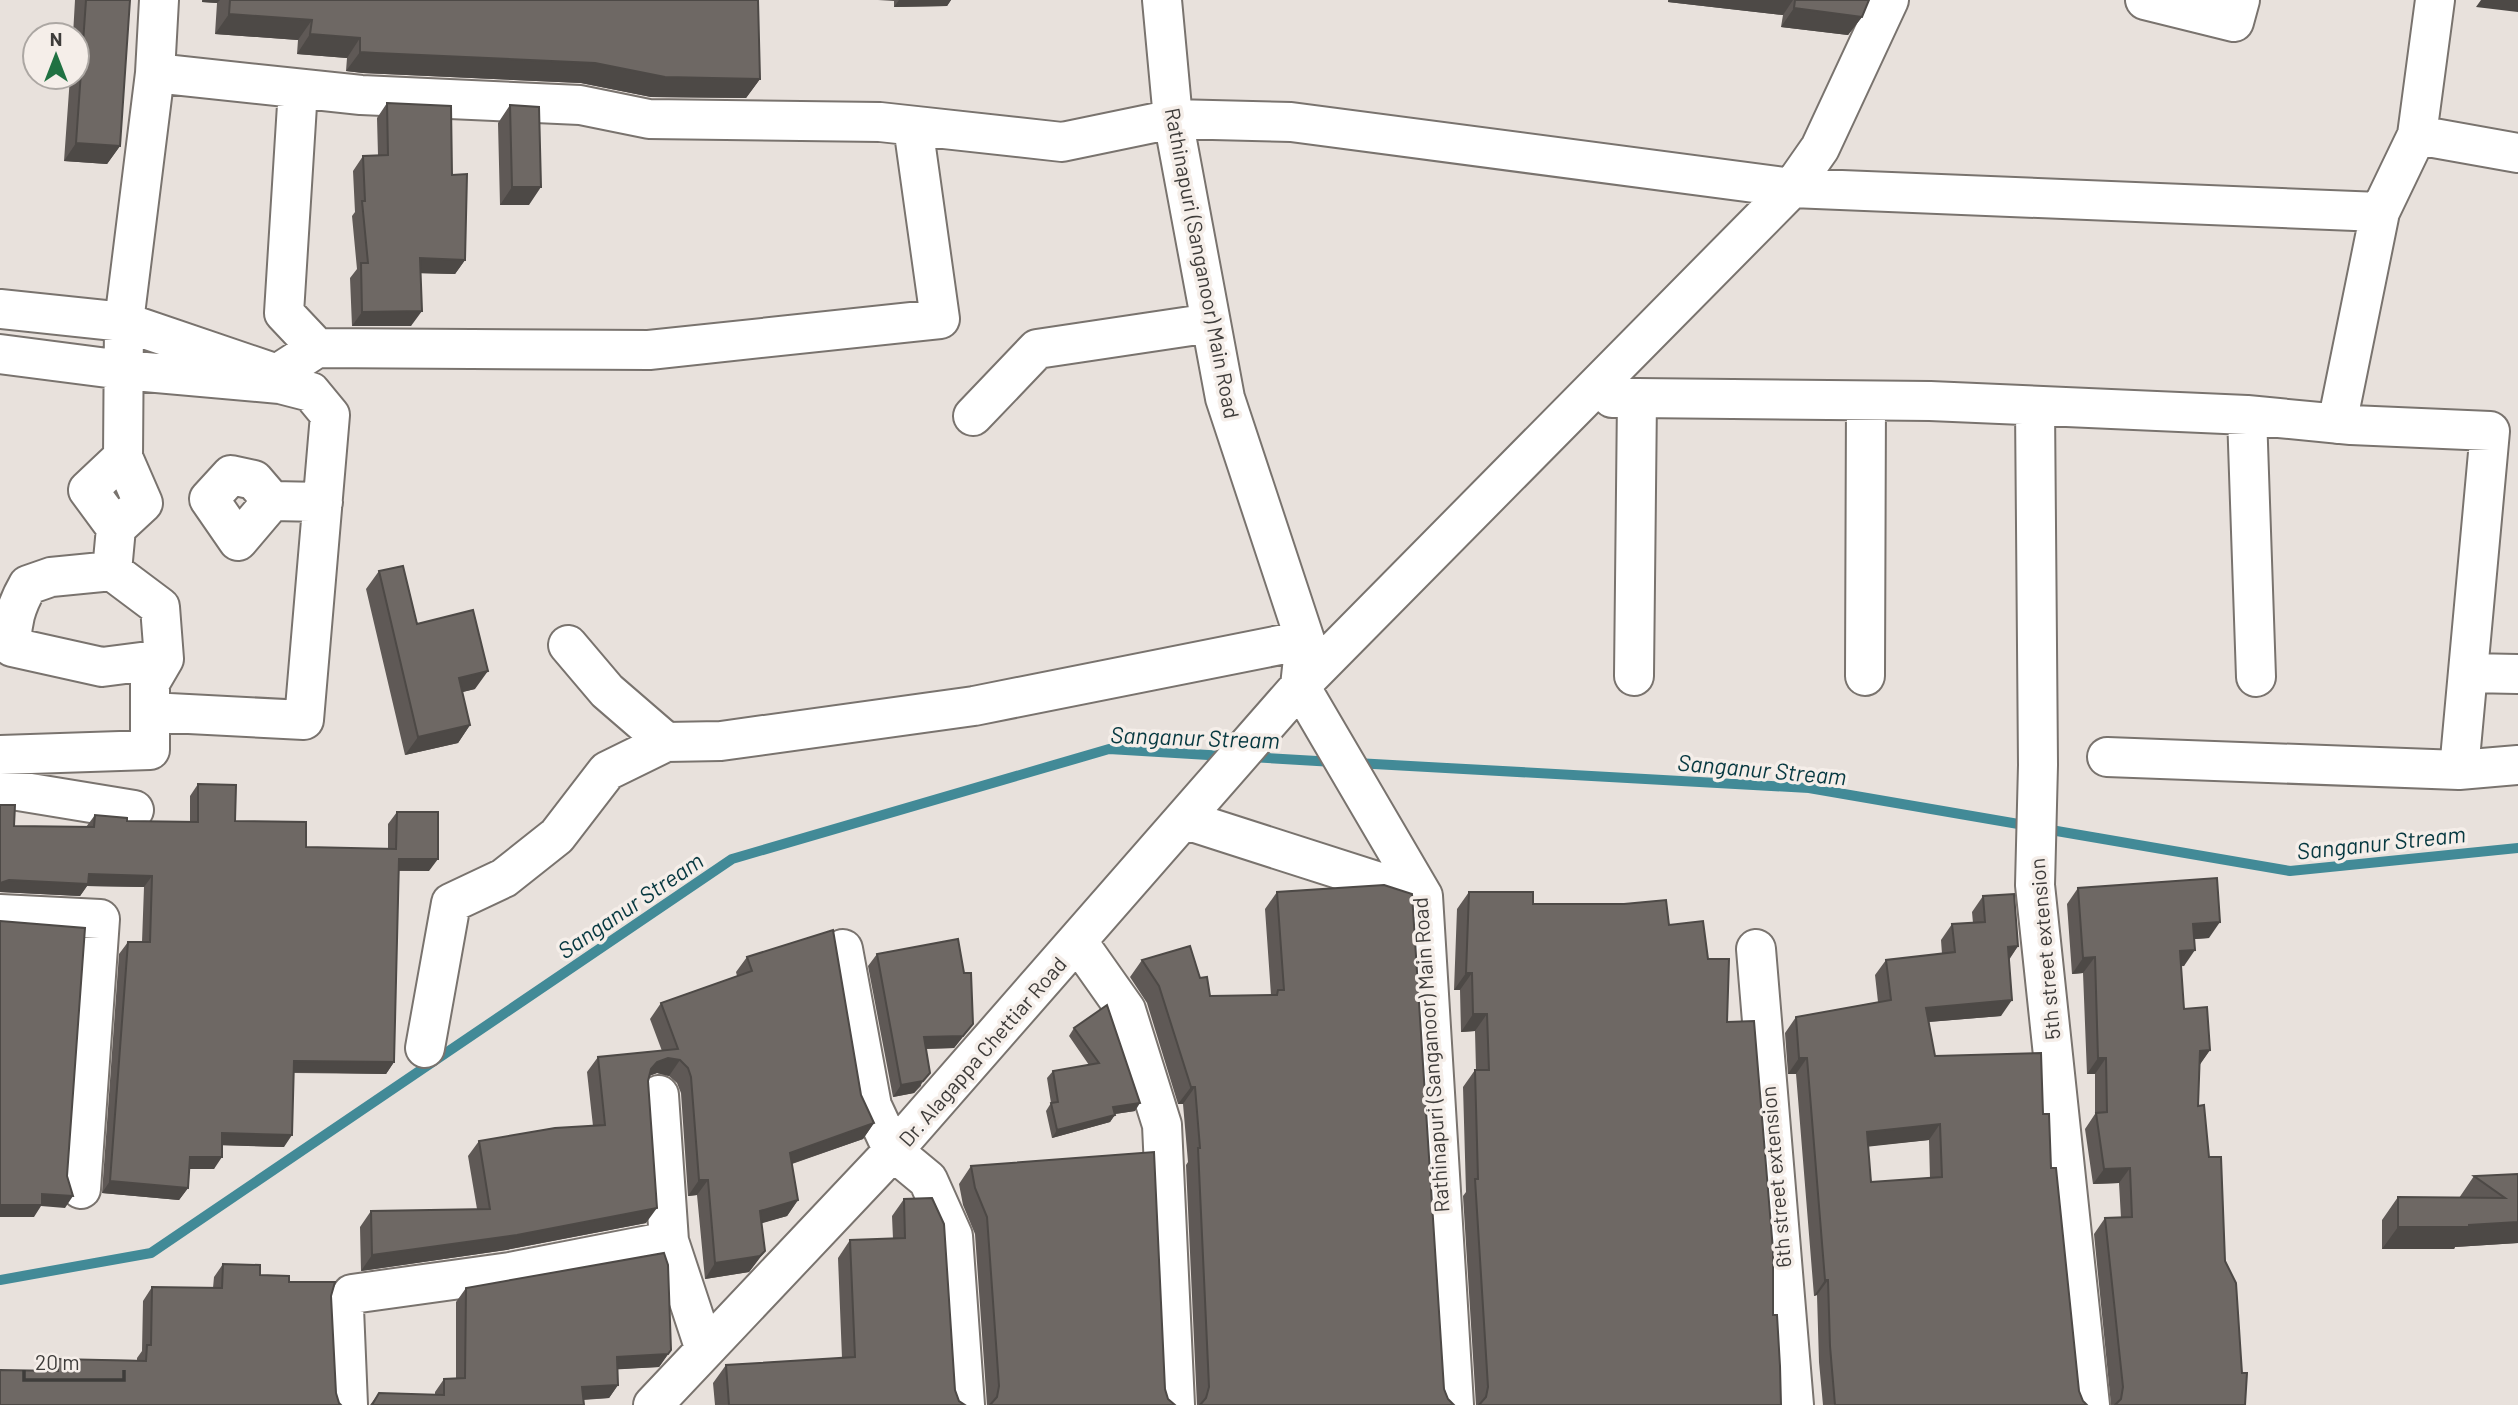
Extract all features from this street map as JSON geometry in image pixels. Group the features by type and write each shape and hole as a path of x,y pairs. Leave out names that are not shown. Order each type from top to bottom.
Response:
{"street":[{"path":"112,571 116,528 143,503 123,457 124,322 155,73 159,0"},
{"name":"Rathinapuri (Sanganoor) Main Road","path":"1163,0 1173,119 1225,398 1305,640 1308,698 1423,896 1454,1405"},
{"name":"Dr. Alagappa Chettiar Road","path":"653,1405 893,1152 1191,814 1263,728 1308,698 1587,397 1792,188 1821,148 1889,0"},
{"path":"2144,0 2234,22 2240,0"},
{"path":"2337,424 2380,212 2417,135 2435,0"},
{"path":"155,73 361,95 580,105 649,119 880,122 1062,142 1173,119 1291,122 1792,188 2380,212"},
{"path":"298,89 284,313 317,348"},
{"path":"0,309 124,322 277,374 317,348 649,350 940,319 914,126"},
{"path":"2417,135 2518,153"},
{"path":"973,416 1037,349 1211,323"},
{"path":"0,354 123,370 280,384 311,392 330,415 304,720 150,712"},
{"path":"1587,397 2035,406 2246,415 2337,424 2504,432 2468,673 2459,770"},
{"path":"1634,676 1637,398"},
{"path":"1865,676 1866,401"},
{"name":"5th street extension","path":"2035,406 2038,765 2035,873 2090,1405"},
{"path":"2246,415 2256,677"},
{"path":"272,501 323,502"},
{"path":"0,755 150,750 150,683 164,659 160,607 112,571 51,577 28,585 17,604 11,627 12,647 102,667 164,659"},
{"path":"425,1048 451,903 504,878 558,836 607,771 666,742 720,741 974,706 1305,640"},
{"path":"568,645 607,691 666,742"},
{"path":"2468,673 2518,674"},
{"path":"2107,757 2459,770 2518,765"},
{"path":"0,788 134,810"},
{"path":"1191,814 1423,896"},
{"path":"0,914 100,919 81,1189"},
{"path":"1078,942 1126,1010 1162,1125 1175,1405"},
{"path":"843,948 872,1106 893,1152 928,1180 953,1236 965,1405"},
{"name":"6th street extension","path":"1756,949 1794,1405"},
{"path":"659,1095 669,1241 705,1350"},
{"path":"348,1405 344,1308 352,1294 510,1272 669,1241"}],"building":[{"path":"86,0 130,0 120,146 76,143 80,91 91,91 91,21 85,21"},
{"path":"230,0 758,0 760,79 665,77 595,63 360,52 360,38 310,34 312,20 229,14"},
{"path":"1795,0 1869,0 1862,17 1794,8"},
{"path":"387,103 451,106 452,175 467,174 465,260 420,258 422,311 362,312 361,263 368,263 362,201 365,201 363,156 388,155"},
{"path":"510,105 539,107 541,187 512,187"},
{"path":"403,566 417,624 473,610 488,671 459,678 470,725 418,737 379,571"},
{"path":"198,784 236,785 235,821 306,822 306,847 396,849 397,812 438,812 438,859 399,859 394,1062 294,1061 292,1135 222,1133 222,1157 190,1157 188,1188 110,1181 128,942 150,942 152,876 89,874 88,884 9,880 0,883 0,805 15,805 14,826 94,827 95,815 127,818 127,821 198,822"},
{"path":"2217,878 2220,922 2193,924 2195,950 2180,951 2184,1009 2207,1007 2210,1050 2200,1051 2198,1106 2204,1105 2209,1157 2221,1157 2225,1261 2236,1283 2242,1373 2247,1373 2245,1405 2115,1405 2121,1399 2123,1387 2105,1218 2132,1217 2130,1168 2104,1169 2096,1113 2107,1112 2106,1058 2098,1058 2095,957 2083,958 2078,888"},
{"path":"1384,885 1412,894 1444,1389 1454,1405 1200,1405 1206,1398 1209,1387 1200,1148 1195,1087 1191,1087 1159,986 1142,960 1190,946 1200,978 1207,977 1210,996 1277,995 1278,990 1284,990 1277,892"},
{"path":"1469,892 1533,892 1533,904 1624,904 1666,900 1669,925 1703,921 1708,959 1729,959 1727,1022 1754,1021 1773,1250 1773,1315 1777,1315 1781,1405 1479,1405 1486,1397 1488,1387 1475,1179 1478,1179 1475,1070 1489,1070 1487,1014 1473,1014 1472,973 1466,973"},
{"path":"2014,894 2018,946 2008,947 2012,1000 1926,1008 1935,1056 2041,1053 2043,1114 2049,1114 2051,1168 2056,1168 2079,1391 2087,1405 1835,1405 1828,1280 1825,1280 1807,1058 1799,1058 1796,1017 1891,1000 1886,960 1955,952 1952,924 1985,922 1983,896","holes":["1940,1124 1942,1177 1871,1182 1867,1132"]},
{"path":"0,921 85,928 67,1176 73,1196 42,1194 42,1205 0,1205"},
{"path":"833,930 861,1095 874,1123 790,1153 798,1200 760,1211 765,1251 760,1256 715,1263 708,1180 699,1180 691,1077 688,1068 680,1060 668,1058 657,1062 651,1069 648,1081 657,1208 517,1235 372,1255 371,1211 490,1209 479,1141 555,1128 605,1125 598,1057 678,1049 661,1003 752,971 747,957"},
{"path":"958,939 964,973 971,973 973,1024 963,1036 924,1037 930,1073 923,1081 901,1085 877,954"},
{"path":"1107,1005 1140,1103 1113,1107 1115,1115 1057,1130 1051,1103 1058,1102 1053,1071 1099,1063 1074,1028"},
{"path":"1154,1152 1165,1389 1168,1399 1175,1405 990,1405 997,1397 999,1386 987,1217 975,1188 971,1166"},
{"path":"2518,1174 2518,1222 2469,1227 2398,1227 2398,1197 2505,1198 2474,1176"},
{"path":"932,1198 944,1224 955,1390 959,1401 965,1405 729,1405 726,1365 855,1357 850,1240 905,1238 904,1199"},
{"path":"664,1253 668,1265 671,1350 668,1354 617,1357 618,1385 582,1387 584,1405 372,1405 379,1393 444,1395 444,1379 465,1378 466,1288"},
{"path":"223,1264 260,1265 260,1275 289,1276 289,1282 335,1282 331,1296 336,1393 341,1405 0,1405 0,1370 58,1371 58,1359 146,1361 147,1345 151,1345 152,1287 222,1288"}],"waterway":[{"name":"Sanganur Stream","path":"0,1280 151,1253 732,859 1109,749 1225,756"},
{"name":"Sanganur Stream","path":"1251,757 1334,762"},
{"name":"Sanganur Stream","path":"1356,763 1809,788 2030,826"},
{"name":"Sanganur Stream","path":"2045,829 2290,871 2518,848"}]}
